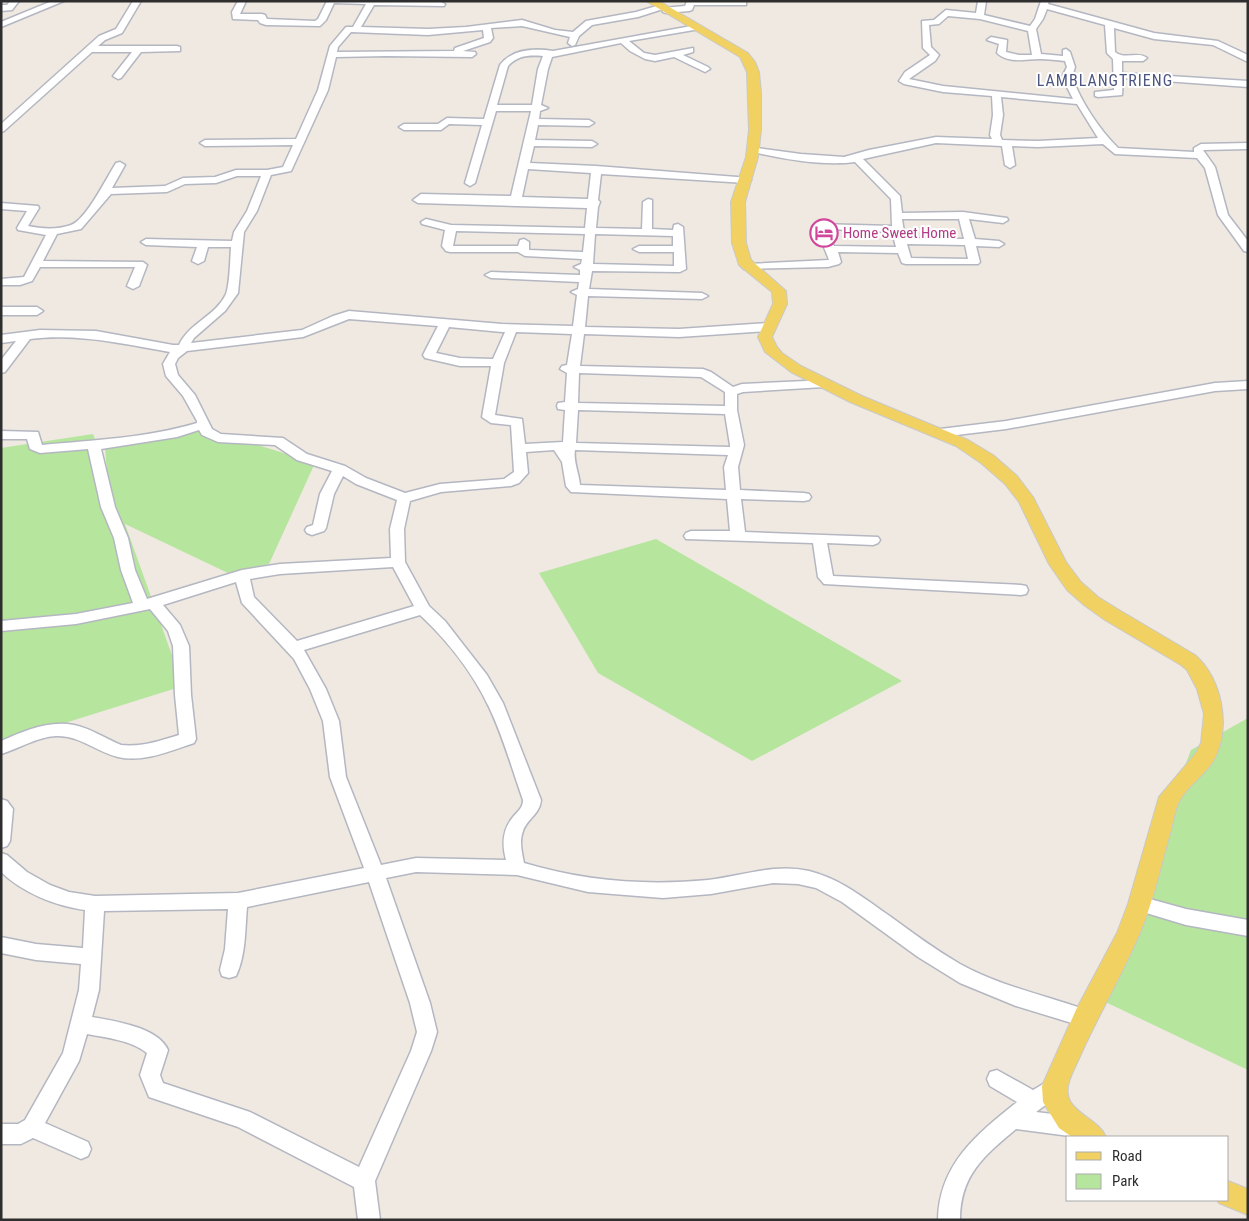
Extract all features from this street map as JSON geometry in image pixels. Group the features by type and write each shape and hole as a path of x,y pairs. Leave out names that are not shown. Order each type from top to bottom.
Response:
{"main road":[{"path":"659,6 744,54 750,62 755,93 753,149 738,202 739,243 744,262 748,267 779,290 780,304 765,337 770,349 784,362 824,383 856,399 962,443 987,459 1011,480 1027,501 1058,564 1074,586 1091,601 1112,615 1188,660 1195,666 1207,689 1214,714 1212,743 1204,758 1170,797 1139,904 1128,934 1085,1018 1055,1086 1056,1102 1062,1112 1086,1132"},
{"path":"1229,1194 1248,1202"}],"street":[{"path":"1,8 9,8 16,1"},
{"path":"1,25 60,1"},
{"path":"1,129 91,50 102,38 119,31 137,1"},
{"path":"242,1 236,17 262,17 263,21 266,22 317,24 322,20 331,1"},
{"path":"336,1 442,4"},
{"path":"980,16 982,1"},
{"path":"356,29 371,2"},
{"path":"570,50 575,35 589,23 638,14 659,6 689,8 691,2 743,3"},
{"path":"1037,56 1032,29 1039,19 1045,4 1159,37 1215,43 1247,59"},
{"path":"1032,29 980,16 946,13 936,22 925,24 927,48 935,55 927,64 907,75 904,81 943,89 1080,102"},
{"path":"104,193 116,189 167,189 183,181 216,180 236,174 267,173 287,169 323,90 334,46 349,29 428,32 466,30 522,23 554,32 575,35"},
{"path":"1109,23 1111,53 1117,58 1143,58"},
{"path":"447,54 487,40 489,38 486,26"},
{"path":"470,183 502,71 507,61 522,54 551,53 625,42 696,28"},
{"path":"519,202 540,108 555,56 570,50 696,28"},
{"path":"991,40 1004,42 1001,53 1005,56 1032,58 1037,56 1067,55 1071,66 1067,77 1072,90 1113,150 1118,152 1200,155"},
{"path":"625,42 632,49 648,58 690,50"},
{"path":"91,50 177,49"},
{"path":"118,76 138,50"},
{"path":"526,168 535,143 539,122 543,69 548,55 551,53"},
{"path":"331,55 447,54 472,58"},
{"path":"674,54 705,69"},
{"path":"1098,94 1119,93 1117,58"},
{"path":"1118,75 1248,84"},
{"path":"996,93 998,115 995,135 1003,144 1010,165"},
{"path":"492,108 540,108"},
{"path":"404,127 441,127 447,121 488,122"},
{"path":"539,122 589,123"},
{"path":"219,142 225,131"},
{"path":"753,149 844,160 926,141 1038,144 1105,140"},
{"path":"205,142 299,142"},
{"path":"535,143 592,144"},
{"path":"1248,146 1201,147 1198,150 1210,168 1223,214 1234,232 1248,249"},
{"path":"857,158 896,198 897,229 906,261 974,262 975,259 962,215"},
{"path":"1,206 34,208 22,228 53,232 71,230 78,227 104,193 120,165"},
{"path":"526,168 654,174 745,181"},
{"path":"593,171 580,292 569,369 565,450 572,470 573,486 576,489 804,497"},
{"path":"267,173 255,204 239,232 232,293 221,309 189,336 182,348 173,356 170,364 172,376 190,395 207,432 218,438 278,441 302,457 340,469 361,481 404,498 440,488 495,485 514,480 521,473 517,422 490,419 488,417 498,363 518,328"},
{"path":"519,202 421,197 418,200 590,204"},
{"path":"648,202 648,231"},
{"path":"896,216 962,215 1003,220"},
{"path":"426,222 451,228 526,231 678,230 680,268 583,267 491,276"},
{"path":"748,267 828,264 835,262 832,250 824,238 822,226 897,229"},
{"path":"451,228 446,246 450,249 523,249"},
{"path":"526,231 523,252 583,267"},
{"path":"1,282 24,281 28,279 42,248 53,232"},
{"path":"1234,232 1248,232"},
{"path":"146,242 238,244"},
{"path":"832,250 970,242 999,244"},
{"path":"198,261 204,244"},
{"path":"639,249 680,249"},
{"path":"36,264 138,264 141,265 133,286"},
{"path":"580,292 702,296"},
{"path":"1,311 37,311"},
{"path":"1,339 26,336 96,335 170,349 303,333 315,330 341,316 348,315 445,324 518,328 520,331 574,331 642,336 668,336 679,333 770,326"},
{"path":"445,324 429,355 460,362 498,363"},
{"path":"1,369 26,336"},
{"path":"569,369 703,373 708,375 722,388 732,391 742,388 824,383"},
{"path":"940,433 1006,425 1215,387 1248,385"},
{"path":"732,391 731,410 735,453 731,467 738,536"},
{"path":"567,406 731,410"},
{"path":"1,435 32,435 36,446 40,449 85,444 94,446 177,433 203,425"},
{"path":"1,748 31,735 55,730 73,731 119,751 139,753 188,739 183,695 181,646 175,629 148,604 128,570 121,538 108,507 94,446"},
{"path":"520,448 735,453"},
{"path":"312,530 319,528 327,494 340,469"},
{"path":"404,498 397,529 398,562 423,609 440,625 481,679 497,706 533,804 516,826 512,840 513,855 517,868"},
{"path":"691,536 873,540"},
{"path":"819,538 825,576 829,581 1022,590"},
{"path":"1,626 76,619 148,604 242,575 280,569 398,562"},
{"path":"242,575 247,599 294,648 318,689 331,721 338,777 385,898 427,1032 422,1051 364,1181 369,1220"},
{"path":"294,648 423,609"},
{"path":"1,806 4,809 1,841"},
{"path":"1,860 8,868 56,896 78,903 95,904 238,901 416,865 517,868 532,874 574,882 668,891 712,887 748,879 798,876 812,879 839,891 951,968 997,990 1085,1018"},
{"path":"229,970 234,949 238,901"},
{"path":"1,1134 21,1134 32,1127 72,1055 89,990 95,904"},
{"path":"1139,904 1186,917 1248,928"},
{"path":"1,945 36,952 91,957"},
{"path":"80,1024 133,1035 149,1042 158,1050 150,1076 156,1090 243,1119 364,1181"},
{"path":"997,1079 1033,1101"},
{"path":"949,1220 949,1207 957,1179 967,1163 986,1142 1033,1101 1055,1086"},
{"path":"1014,1119 1086,1132"},
{"path":"32,1127 81,1149"}],"green space":[{"path":"201,427 315,463 269,564 228,573 125,524 183,686 1,743 1,448 93,434 107,472 105,448"},
{"path":"656,539 902,681 752,761 598,673 539,573"},
{"path":"1248,718 1248,1070 1095,997 1191,750"}],"place":[{"name":"Home Sweet Home","path":"824,233"}],"district":[{"name":"LAMBLANGTRIENG","path":"1105,80"}]}
